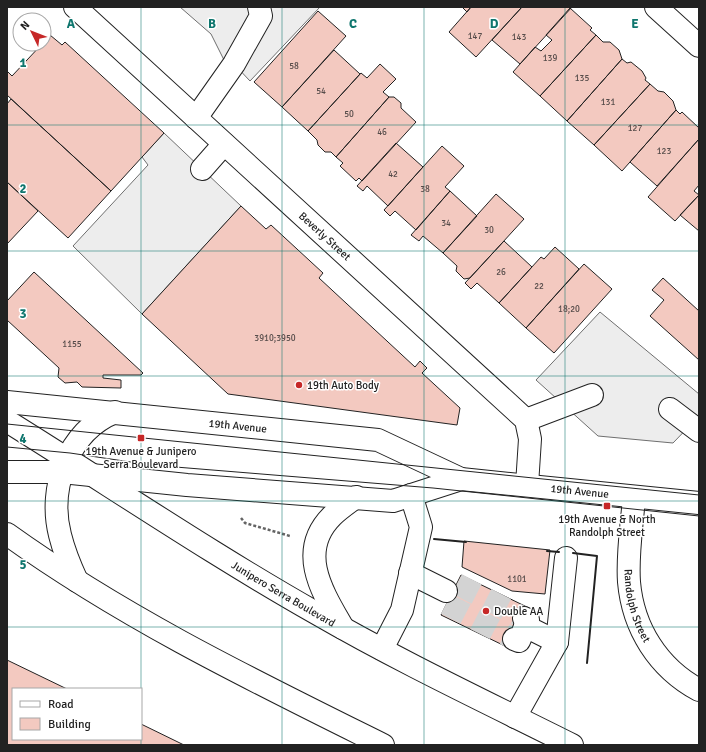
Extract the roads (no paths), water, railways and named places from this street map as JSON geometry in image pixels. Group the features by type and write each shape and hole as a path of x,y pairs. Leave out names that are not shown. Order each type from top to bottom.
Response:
{"main road":[{"name":"Beverly Street","path":"75,7 526,420"},
{"path":"196,118 234,64 261,16 259,7"},
{"path":"656,7 699,46"},
{"path":"202,169 224,144"},
{"path":"527,486 530,439 526,420 592,395"},
{"name":"19th Avenue","path":"7,402 378,440 461,479 699,503"},
{"path":"670,410 699,431"},
{"path":"77,580 64,550 57,518 56,504 65,465 76,443 93,424 115,412"},
{"name":"Junipero Serra Boulevard","path":"7,421 65,465 93,475 225,559 343,629 572,745"},
{"path":"7,472 65,465"},
{"name":"19th Avenue","path":"93,475 187,485 393,501 461,479"},
{"path":"382,649 402,610 421,527 411,495"},
{"path":"343,629 315,574 315,553 319,534 325,524 332,516 356,497"},
{"name":"Randolph Street","path":"634,497 629,582 631,598 638,621 646,640 665,665 689,685 699,690"},
{"path":"7,534 135,616 197,651 383,745"},
{"path":"515,717 557,642 566,558"},
{"path":"410,573 450,593"},
{"path":"521,628 557,642"}],"tunnel":[{"path":"457,584 524,618"},
{"path":"446,604 514,639"}],"tram line":[{"path":"7,424 699,495"},
{"path":"7,447 70,453 151,465 433,488 699,516"}],"place":[{"name":"19th Auto Body","path":"299,385"},
{"name":"19th Avenue & Junipero Serra Boulevard","path":"141,438"},
{"name":"19th Avenue & North Randolph Street","path":"607,506"},
{"name":"Double AA","path":"486,611"}]}
